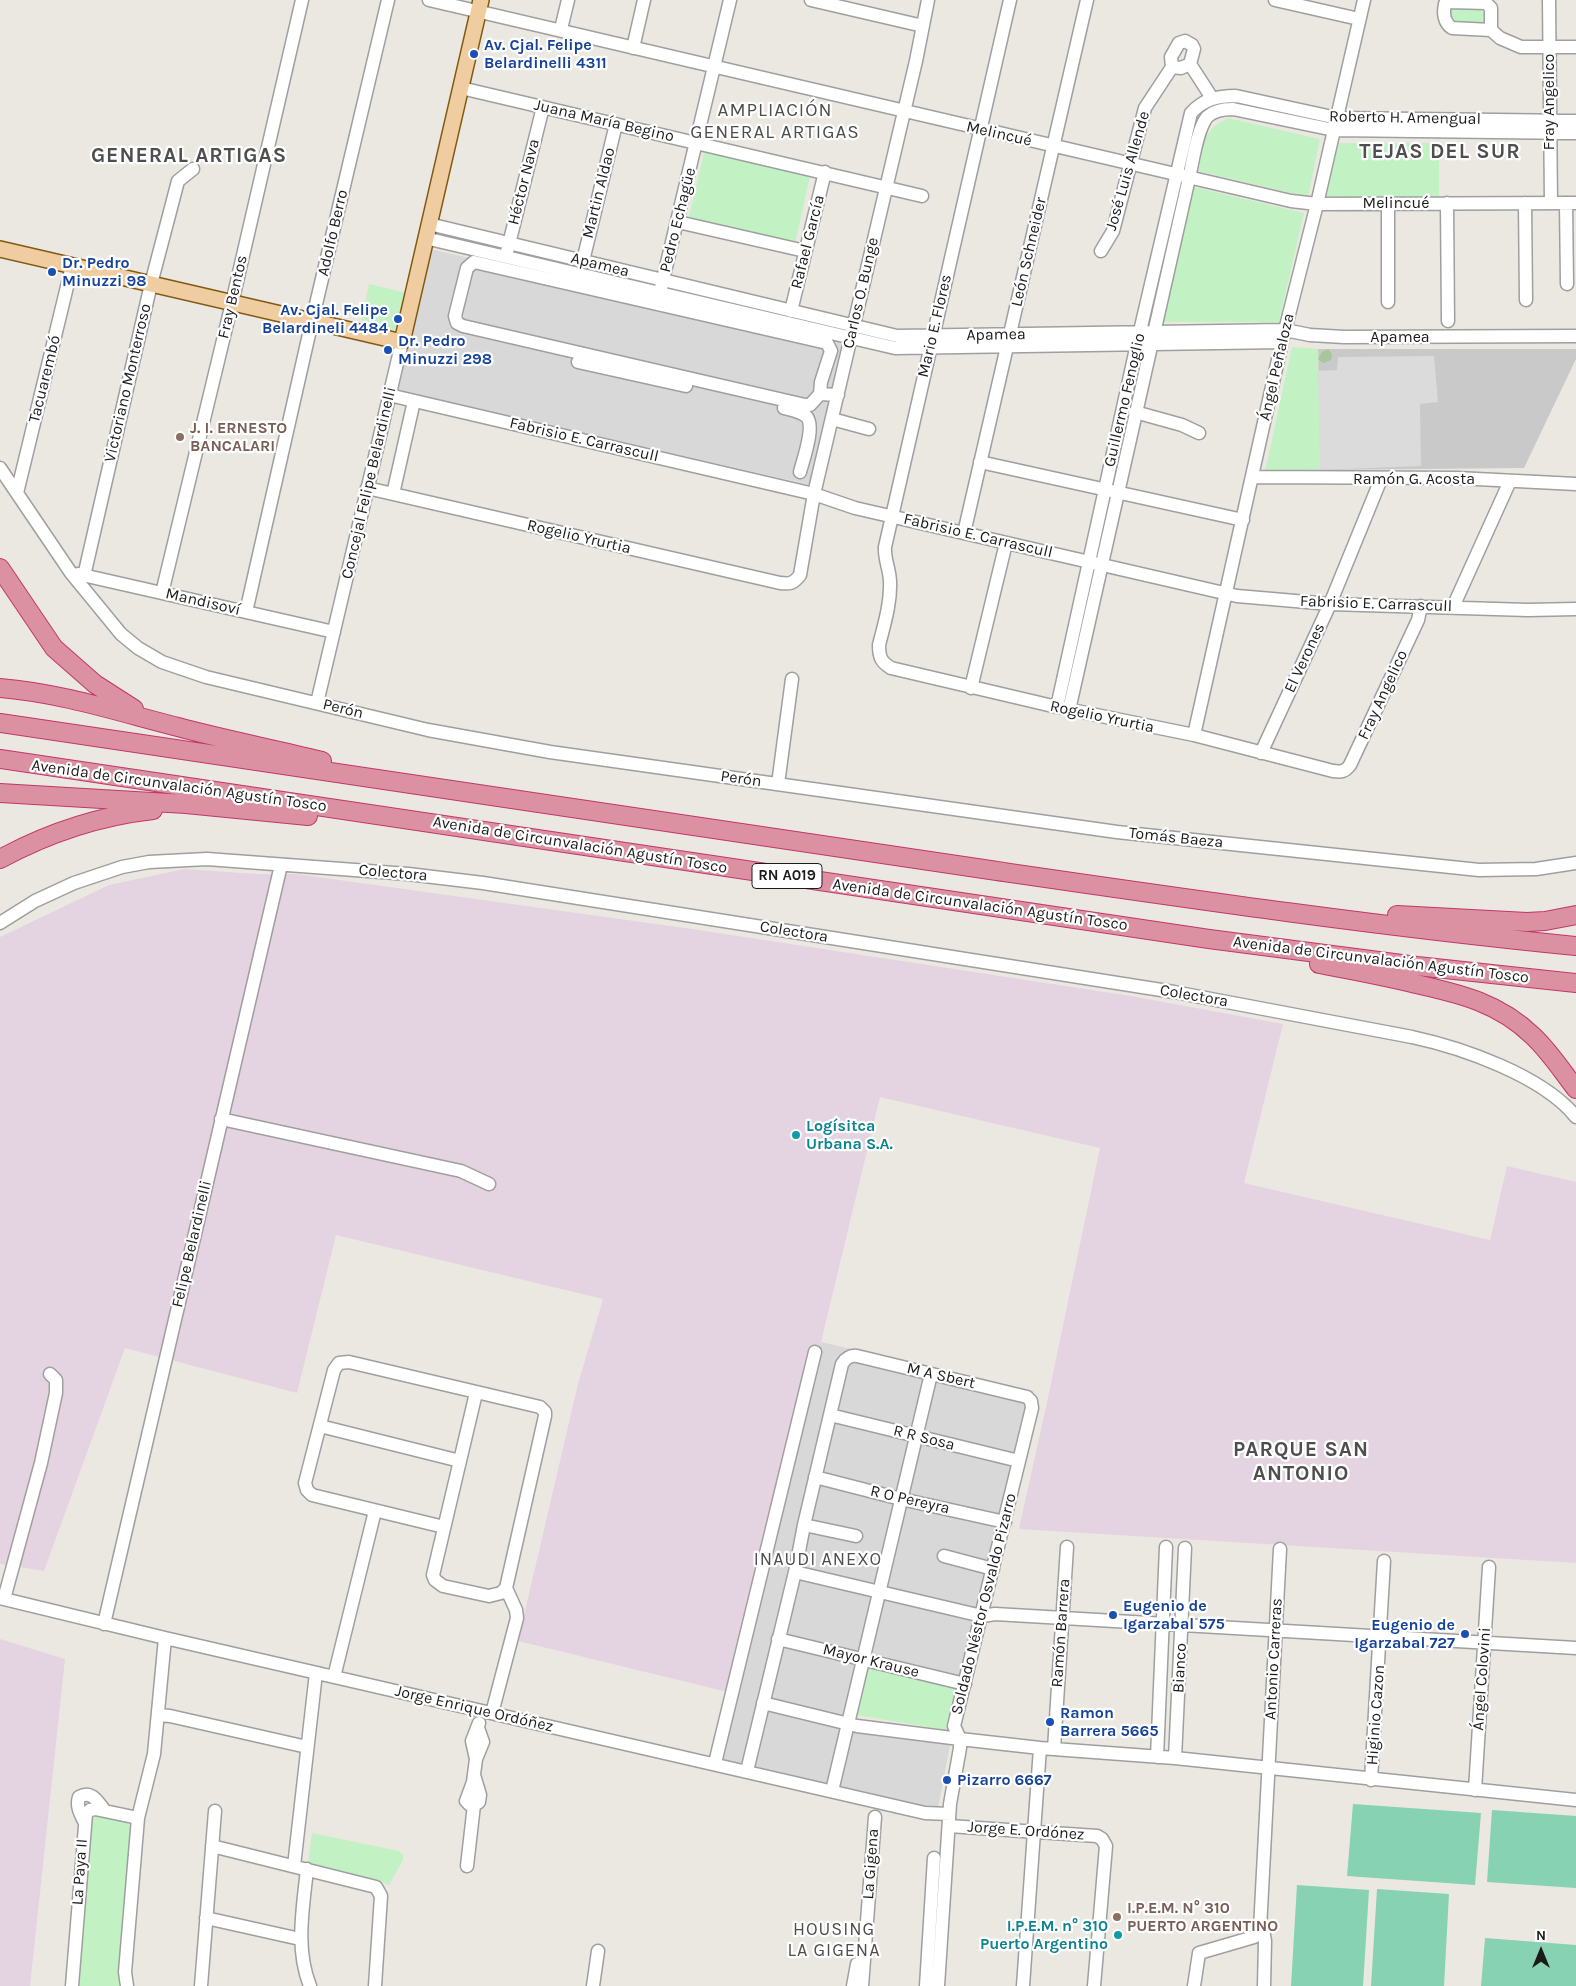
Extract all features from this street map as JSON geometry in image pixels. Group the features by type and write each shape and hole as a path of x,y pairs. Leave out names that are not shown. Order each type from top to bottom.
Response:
{"highway":[{"path":"0,568 54,648 108,694 161,722"},
{"path":"0,688 62,697 414,785"},
{"name":"Avenida de Circunvalación Agustín Tosco","path":"0,723 1173,897 1419,929 1576,946"},
{"name":"Avenida de Circunvalación Agustín Tosco","path":"0,759 1209,939 1417,966 1576,982"},
{"path":"0,792 208,806 338,819 428,832 549,841"},
{"path":"0,859 38,840 102,818 142,811 208,806"},
{"path":"1173,897 1264,902 1394,915 1504,922 1545,921 1576,915"},
{"path":"1209,939 1453,992 1474,999 1500,1011 1532,1035 1553,1058 1576,1089"}],"main road":[{"name":"Concejal Felipe Belardinelli","path":"402,342 480,6"},
{"path":"0,249 402,342"}],"street":[{"name":"Fray Bentos","path":"162,593 302,0"},
{"name":"Adolfo Berro","path":"246,612 388,0"},
{"name":"Melincué","path":"430,0 480,6 561,30 633,48 1290,201 1317,204 1571,203"},
{"path":"561,30 568,0"},
{"path":"633,48 644,0"},
{"name":"Pedro Echagüe","path":"661,287 730,0"},
{"path":"810,0 848,4 923,26"},
{"name":"Carlos O. Bunge","path":"791,584 800,575 814,494 928,0"},
{"name":"Mario E. Flores","path":"879,653 890,588 885,556 892,516 1010,0"},
{"name":"León Schneider","path":"964,533 1087,0"},
{"path":"1275,0 1359,19"},
{"name":"Ángel Peñaloza","path":"1194,736 1282,342 1317,204 1364,0"},
{"name":"Fray Angelico","path":"1548,0 1551,203"},
{"path":"1491,30 1500,38 1521,47 1576,47"},
{"name":"José Luis Allende","path":"1100,251 1113,231 1145,108 1172,67 1171,57 1179,43 1185,41 1192,45 1194,49 1190,64"},
{"path":"1172,67 1181,68 1190,64 1209,99"},
{"name":"Juana María Begino","path":"461,88 922,196"},
{"name":"Roberto H. Amengual","path":"1209,99 1236,96 1335,124"},
{"name":"Guillermo Fenoglio","path":"1063,709 1088,562 1176,174 1191,113 1209,99"},
{"name":"Héctor Nava","path":"506,257 542,107"},
{"name":"Roberto H. Amengual","path":"1215,112 1222,109 1233,109 1335,124 1550,127 1576,133"},
{"name":"Guillermo Fenoglio","path":"1063,709 1102,565 1152,338 1202,126 1208,116 1215,112"},
{"name":"Roberto H. Amengual","path":"1550,127 1576,121"},
{"name":"Martin Aldao","path":"583,261 616,124"},
{"name":"Victoriano Monterroso","path":"84,576 151,284 178,181 192,168"},
{"name":"Rafael García","path":"791,311 824,172"},
{"path":"1388,203 1388,302"},
{"path":"1447,203 1448,321"},
{"path":"1525,203 1526,300"},
{"path":"1567,284 1571,203"},
{"path":"678,222 805,251"},
{"name":"Apamea","path":"427,231 510,244 583,261 661,287 852,332 897,336 932,342 1138,338 1282,342"},
{"name":"Apamea","path":"427,231 506,257 791,311 852,332"},
{"path":"474,262 826,343 831,351 821,382 820,394 810,405 805,405 463,326 457,323 455,316 467,268 474,262"},
{"name":"Tacuarembó","path":"17,492 72,266"},
{"name":"Apamea","path":"1152,338 1285,330 1310,335 1344,337 1576,336"},
{"name":"Concejal Felipe Belardinelli","path":"317,703 402,342"},
{"path":"578,362 798,412 810,421 811,429 800,472"},
{"path":"820,394 838,395"},
{"name":"Fabrisio E. Carrascull","path":"389,395 814,494 855,508 1226,594 1330,604 1528,610 1576,609"},
{"path":"393,494 414,401"},
{"path":"1136,412 1182,425 1199,433"},
{"path":"832,419 869,429"},
{"path":"811,429 828,434"},
{"path":"980,462 1243,520"},
{"name":"Perón","path":"0,468 71,573 121,634 138,648 162,662 206,677 428,730 531,749 778,784"},
{"name":"Ramón G. Acosta","path":"1252,477 1457,478 1576,484"},
{"name":"El Verones","path":"1261,753 1330,604 1381,479"},
{"path":"1453,607 1510,481"},
{"name":"Rogelio Yrurtia","path":"367,488 770,581 791,584"},
{"path":"972,688 1006,543"},
{"name":"Mandisoví","path":"71,573 334,632"},
{"name":"Fray Angelico","path":"1333,772 1346,770 1350,765 1418,620 1421,606"},
{"name":"Rogelio Yrurtia","path":"879,653 882,663 891,668 1063,709 1194,736 1333,772"},
{"path":"778,784 792,679"},
{"name":"Tomás Baeza","path":"778,784 1117,832 1479,870 1536,869 1576,863"},
{"name":"Colectora","path":"0,923 52,892 94,875 122,867 168,860 207,859 431,876 1174,992 1436,1042 1490,1062 1546,1090 1576,1117"},
{"name":"Felipe Belardinelli","path":"104,1624 281,865"},
{"path":"221,1119 461,1171 489,1184"},
{"path":"715,1763 814,1352"},
{"name":"M A Sbert","path":"830,1415 842,1364 849,1357 857,1356 1022,1395 1031,1401"},
{"path":"444,1527 312,1495 307,1490 306,1483 334,1370 339,1363 344,1362 540,1407 545,1412 506,1588 501,1593 489,1596 443,1586 435,1580 434,1570 476,1393"},
{"path":"2,1599 41,1463 56,1393 56,1380 50,1374"},
{"path":"832,1791 931,1374"},
{"name":"Soldado Néstor Osvaldo Pizarro","path":"938,1986 949,1820 960,1748 960,1739 954,1726 1005,1522 1032,1408 1031,1401"},
{"path":"747,1771 795,1572 830,1415"},
{"name":"R R Sosa","path":"830,1415 1019,1461"},
{"path":"320,1426 460,1461"},
{"name":"R O Pereyra","path":"815,1477 901,1499 1005,1522"},
{"path":"334,1677 375,1510"},
{"path":"804,1525 856,1536"},
{"name":"Ramón Barrera","path":"1054,1749 1066,1547"},
{"path":"1157,1757 1166,1547"},
{"name":"Bianco","path":"1175,1758 1185,1548"},
{"name":"Antonio Carreras","path":"1260,1920 1280,1549"},
{"path":"944,1556 993,1569"},
{"name":"Higinio Cazon","path":"1371,1780 1384,1561"},
{"name":"Ángel Colovini","path":"1475,1790 1489,1567"},
{"path":"795,1572 982,1616 995,1614 1576,1648"},
{"path":"467,1866 474,1806 466,1801 474,1775 476,1759 472,1741 487,1712 517,1618 516,1610 506,1588"},
{"name":"Jorge Enrique Ordóñez","path":"2,1599 925,1812 949,1820"},
{"path":"127,1986 125,1972 138,1818 154,1754 165,1638"},
{"name":"Mayor Krause","path":"778,1639 965,1684"},
{"path":"310,1986 302,1958 300,1939 298,1824 316,1673"},
{"path":"763,1702 848,1724 960,1739 1040,1748 1175,1758 1576,1800"},
{"path":"158,1715 170,1716 307,1747"},
{"path":"1022,1986 1040,1748"},
{"name":"La Paya II","path":"72,1986 86,1814 90,1810 105,1811 138,1818"},
{"path":"201,1986 215,1811"},
{"name":"La Gigena","path":"862,1986 874,1817"},
{"name":"Jorge E. Ordónez","path":"949,1820 1034,1832 1097,1836 1102,1839 1106,1846 1094,1986"},
{"path":"212,1846 371,1884 380,1891 375,1986"},
{"path":"926,1986 934,1858"},
{"name":"La Gigena","path":"853,1986 868,1910"},
{"path":"206,1918 300,1939"},
{"path":"1194,1986 1199,1952 1254,1938 1258,1935 1260,1920"},
{"path":"1260,1920 1264,1930 1265,1941 1264,1986"},
{"path":"593,1986 598,1951"}],"shaded area":[{"path":"430,249 842,343 811,485 395,390"},
{"path":"1318,349 1576,349 1576,359 1524,468 1320,470"},
{"path":"1434,356 1438,402 1420,404 1421,466 1320,470 1318,371 1337,370 1338,357"},
{"path":"184,869 257,874 296,874 692,929 1131,996 1283,1024 1244,1183 1490,1240 1507,1166 1576,1182 1576,1563 1019,1529 1100,1148 880,1097 821,1342 740,1695 518,1641 578,1384 603,1299 336,1235 297,1393 125,1348 44,1571 0,1564 0,937 109,885"},
{"path":"821,1342 1034,1391 964,1677 869,1653 851,1730 950,1745 938,1809 723,1760"},
{"path":"0,1639 65,1659 30,1986 0,1986"}],"green space":[{"path":"1449,10 1481,10 1485,12 1486,23 1454,24 1448,14"},
{"path":"1228,118 1320,139 1308,197 1198,171 1206,137 1214,126"},
{"path":"1339,143 1439,143 1439,198 1325,198"},
{"path":"705,148 811,172 795,244 688,221"},
{"path":"1194,187 1304,213 1279,322 1164,322"},
{"path":"369,284 407,293 400,324 393,330 361,323"},
{"path":"1292,347 1318,349 1320,470 1265,471"},
{"path":"1328,349 1332,354 1331,360 1323,363 1318,359 1322,352"},
{"path":"868,1668 956,1688 946,1730 856,1715"},
{"path":"1353,1804 1481,1813 1475,1885 1347,1876"},
{"path":"1492,1810 1576,1816 1576,1888 1487,1882"},
{"path":"93,1814 121,1819 129,1824 131,1829 121,1986 76,1986 89,1820"},
{"path":"312,1833 399,1851 403,1855 403,1860 389,1885 378,1880 308,1864"},
{"path":"1297,1885 1369,1890 1363,1986 1291,1986"},
{"path":"1377,1889 1449,1894 1444,1986 1371,1986"},
{"path":"1485,1938 1576,1945 1576,1986 1481,1986"}],"place":[{"name":"Av. Cjal. Felipe Belardinelli 4311","path":"474,54"},
{"name":"Dr. Pedro Minuzzi 98","path":"52,272"},
{"name":"Av. Cjal. Felipe Belardineli 4484","path":"398,319"},
{"name":"Dr. Pedro Minuzzi 298","path":"388,350"},
{"name":"J. I. ERNESTO BANCALARI","path":"180,437"},
{"name":"Logísitca Urbana S.A.","path":"796,1135"},
{"name":"Eugenio de Igarzabal 575","path":"1113,1615"},
{"name":"Eugenio de Igarzabal 727","path":"1465,1634"},
{"name":"Ramon Barrera 5665","path":"1050,1722"},
{"name":"Pizarro 6667","path":"947,1780"},
{"name":"I.P.E.M. N° 310 PUERTO ARGENTINO","path":"1117,1917"},
{"name":"I.P.E.M. n° 310 Puerto Argentino","path":"1118,1935"}],"district":[{"name":"AMPLIACIÓN GENERAL ARTIGAS","path":"775,122"},
{"name":"TEJAS DEL SUR","path":"1440,152"},
{"name":"GENERAL ARTIGAS","path":"189,156"},
{"name":"PARQUE SAN ANTONIO","path":"1301,1462"},
{"name":"INAUDI ANEXO","path":"818,1560"},
{"name":"HOUSING LA GIGENA","path":"834,1940"}]}
